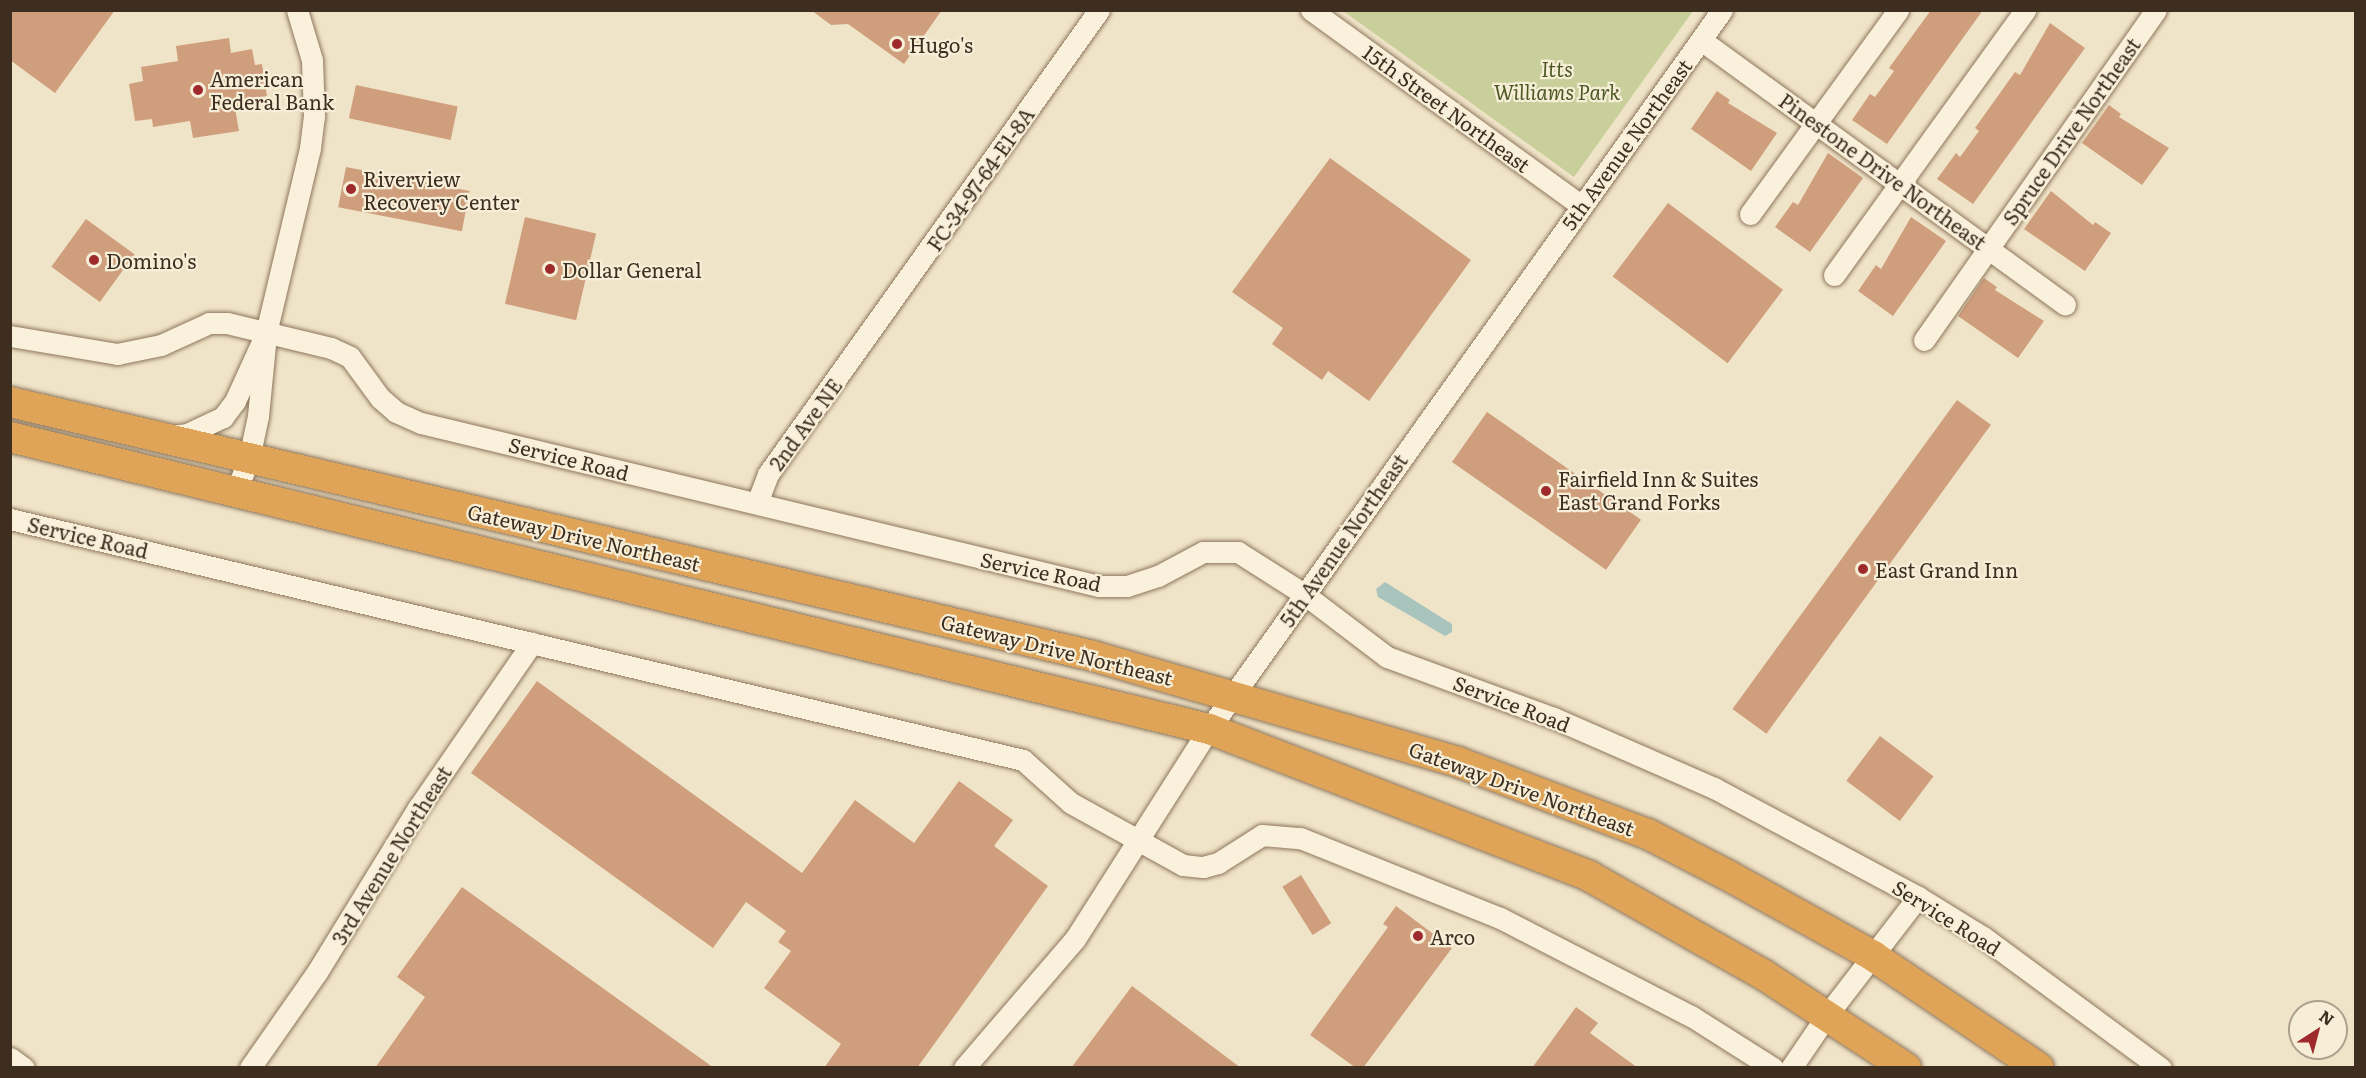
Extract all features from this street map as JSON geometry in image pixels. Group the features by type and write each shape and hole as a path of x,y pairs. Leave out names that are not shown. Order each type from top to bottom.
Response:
{"highway":[{"name":"Gateway Drive Northeast","path":"10,402 1093,656 1235,695 1458,762 1648,834 1873,956 2039,1068"},
{"name":"Gateway Drive Northeast","path":"10,437 1209,729 1588,876 1689,930 1827,1015 1906,1068"}],"street":[{"path":"236,491 249,458 264,381 266,333 310,148 314,117 312,60 297,10"},
{"name":"FC-34-97-64-E1-8A","path":"860,347 1099,10"},
{"name":"15th Street Northeast","path":"1311,10 1582,206"},
{"name":"5th Avenue Northeast","path":"964,1068 1004,1017 1075,939 1209,729 1722,10"},
{"path":"1750,214 1898,10"},
{"path":"1834,275 2025,10"},
{"name":"Spruce Drive Northeast","path":"1924,340 2156,10"},
{"name":"Pinestone Drive Northeast","path":"1701,40 2065,304"},
{"name":"Service Road","path":"10,336 117,354 161,345 209,323 266,333 331,348 350,357 380,398 396,412 421,423 1099,586 1138,583 1203,552 1238,552 1304,594 1387,657 1538,712 1714,788 1918,897 1983,937 2161,1068"},
{"path":"156,438 187,434 223,417 235,401 266,333"},
{"name":"2nd Ave NE","path":"762,505 760,495 768,474 860,347"},
{"name":"Service Road","path":"10,519 1023,760 1071,803 1173,861 1203,867 1218,863 1262,835 1286,834 1313,842 1500,918 1589,961 1691,1016 1773,1068"},
{"name":"3rd Avenue Northeast","path":"250,1068 317,972 418,808 532,643"},
{"path":"1791,1068 1827,1015 1918,897"},
{"path":"10,1058 24,1068"}],"green space":[{"name":"Itts Williams Park","path":"1343,11 1693,11 1574,177"}],"water":[{"path":"1385,582 1452,624 1452,632 1445,636 1378,597 1376,589"}],"building":[{"path":"10,10 115,10 55,93 10,60"},
{"name":"Hugo's","path":"811,10 942,10 904,64 848,24 831,25"},
{"path":"1931,10 1983,10 1887,144 1852,120 1870,94 1875,97 1894,71 1889,68"},
{"path":"2050,23 2085,48 1973,204 1937,179 1956,153 1960,157 1979,131 1975,128 2015,72 2020,75"},
{"name":"American Federal Bank","path":"229,38 231,53 252,49 255,65 262,64 267,96 255,98 256,105 235,108 239,131 193,138 190,121 153,127 152,119 135,121 129,84 143,81 141,67 178,61 176,46"},
{"path":"356,85 458,107 451,140 349,118"},
{"path":"1717,91 1730,100 1728,103 1777,133 1751,171 1691,129"},
{"path":"2109,105 2121,114 2119,117 2169,148 2142,185 2082,143"},
{"path":"1828,153 1863,178 1810,252 1775,227 1793,202 1798,205"},
{"path":"1330,158 1471,260 1369,401 1328,371 1322,380 1272,344 1283,328 1232,292"},
{"path":"346,167 470,191 462,231 338,207"},
{"path":"2051,191 2093,225 2095,222 2111,233 2085,271 2024,229"},
{"path":"1668,203 1783,290 1728,363 1613,276"},
{"name":"Dollar General","path":"525,217 596,233 576,320 505,304"},
{"path":"1911,217 1946,241 1893,316 1858,291 1876,265 1881,269"},
{"name":"Domino's","path":"86,219 135,254 100,302 51,267"},
{"path":"1984,278 1997,287 1995,290 2044,321 2018,358 1958,316"},
{"name":"East Grand Inn","path":"1957,400 1991,425 1766,734 1732,709"},
{"name":"Fairfield Inn & Suites East Grand Forks","path":"1487,412 1641,520 1606,570 1452,462"},
{"path":"537,681 802,873 855,800 914,843 959,781 1013,820 994,846 1048,886 917,1068 824,1068 841,1044 764,988 791,951 778,942 786,931 746,902 713,948 471,773"},
{"path":"1880,736 1934,776 1900,821 1846,781"},
{"path":"1301,875 1331,923 1313,935 1282,887"},
{"path":"462,887 714,1068 375,1068 425,997 397,977"},
{"path":"1396,906 1452,948 1363,1068 1356,1068 1310,1035 1388,927 1383,924"},
{"path":"1132,986 1241,1068 1071,1068"},
{"path":"1576,1007 1598,1023 1590,1033 1638,1068 1532,1068"}],"place":[{"name":"Hugo's","path":"897,44"},
{"name":"American Federal Bank","path":"198,90"},
{"name":"Riverview Recovery Center","path":"351,189"},
{"name":"Domino's","path":"94,260"},
{"name":"Dollar General","path":"550,269"},
{"name":"Fairfield Inn & Suites East Grand Forks","path":"1546,491"},
{"name":"East Grand Inn","path":"1863,569"},
{"name":"Arco","path":"1418,936"}]}
